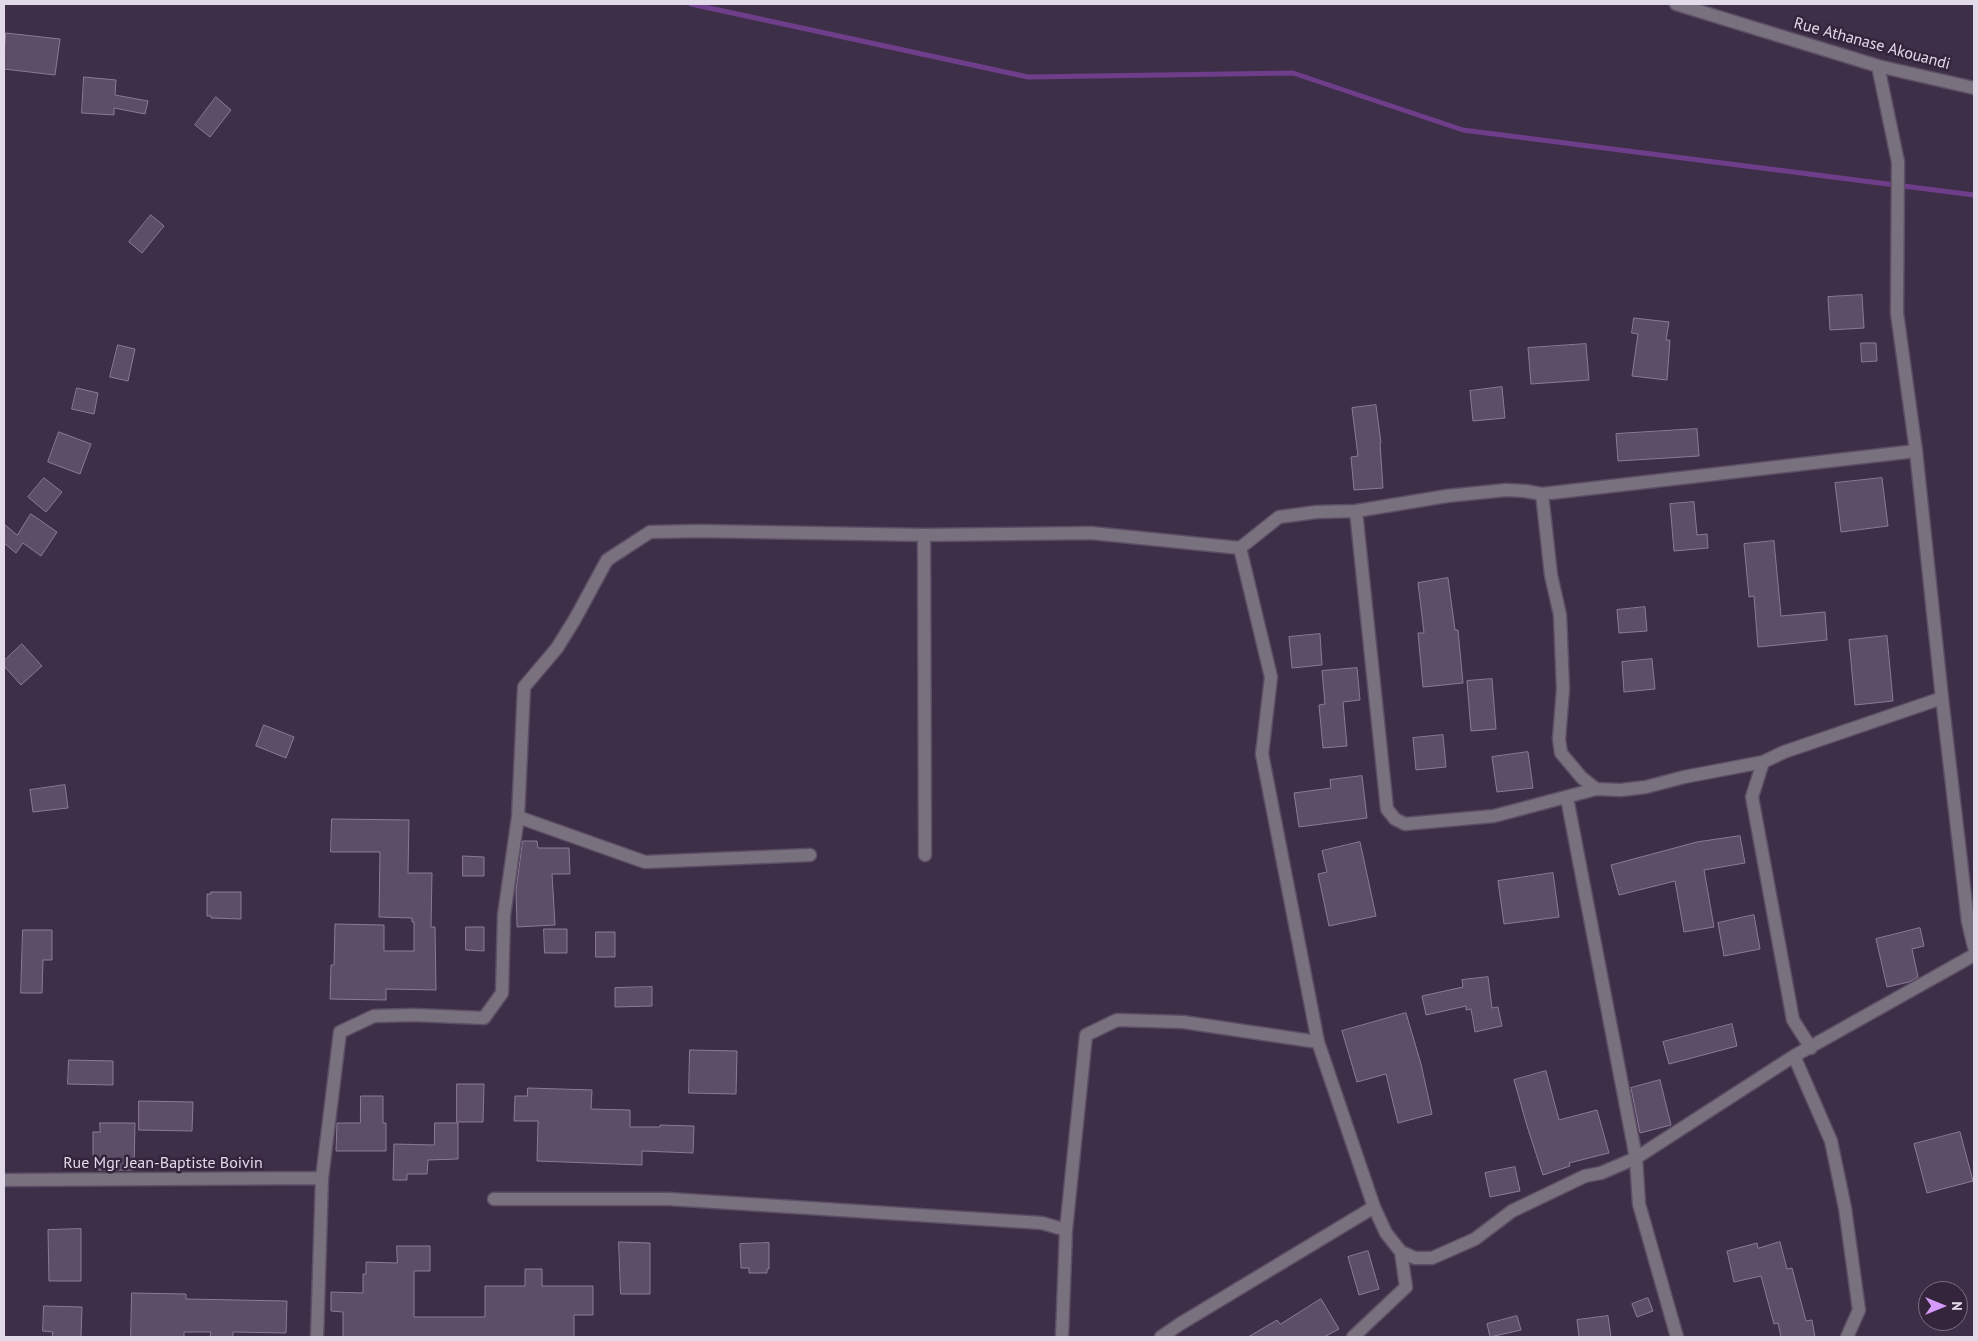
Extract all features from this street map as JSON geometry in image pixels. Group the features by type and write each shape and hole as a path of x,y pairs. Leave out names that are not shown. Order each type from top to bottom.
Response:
{"street":[{"name":"Rue Athanase Akouandi","path":"1676,4 1878,66 1974,88"},
{"path":"1878,66 1898,162 1897,313 1916,451 1968,922 1974,946"},
{"path":"317,1337 322,1178 340,1032 374,1016 414,1015 484,1018 502,993 504,915 518,817 524,688 557,648 607,560 650,532 1091,533 1240,548 1279,517 1317,512 1356,511 1447,496 1506,490 1542,494 1916,451"},
{"path":"1542,494 1551,575 1560,615 1563,689 1559,739 1561,753 1582,778 1596,789"},
{"path":"1356,511 1387,809 1395,819 1405,824 1494,816 1596,789 1621,790 1646,787 1684,777 1763,762 1784,752 1942,698"},
{"path":"924,534 925,855"},
{"path":"1240,548 1271,677 1262,754 1318,1042 1374,1208 1386,1233 1401,1252 1415,1258 1432,1258 1475,1239 1512,1211 1585,1176 1601,1173 1636,1158 1794,1056 1974,955"},
{"path":"1763,762 1752,797 1793,1020 1811,1048"},
{"path":"1567,798 1636,1158 1639,1204 1677,1337"},
{"path":"518,817 645,862 810,855"},
{"path":"1062,1337 1066,1230 1086,1035 1117,1020 1183,1022 1318,1042"},
{"path":"1794,1056 1832,1141 1845,1208 1859,1310 1847,1337"},
{"name":"Rue Mgr Jean-Baptiste Boivin","path":"4,1180 322,1178"},
{"path":"494,1199 669,1199 1042,1223 1066,1230"},
{"path":"1161,1337 1374,1208"},
{"path":"1354,1337 1406,1287 1401,1252"}],"building":[{"path":"6,33 60,39 55,75 4,69"},
{"path":"84,77 116,80 115,95 148,101 145,114 114,108 114,115 82,113"},
{"path":"216,97 231,110 210,137 195,125"},
{"path":"151,215 164,226 142,253 129,242"},
{"path":"1862,295 1864,328 1830,330 1828,297"},
{"path":"1634,318 1669,322 1666,340 1670,340 1667,380 1632,376 1638,334 1632,333"},
{"path":"1861,343 1876,343 1877,361 1862,362"},
{"path":"1586,344 1589,380 1531,384 1528,348"},
{"path":"118,345 135,349 128,381 110,377"},
{"path":"1502,387 1505,418 1473,421 1470,391"},
{"path":"77,388 98,393 94,414 72,409"},
{"path":"1376,405 1381,443 1383,488 1354,490 1351,457 1358,456 1352,408"},
{"path":"1697,429 1699,456 1618,461 1616,434"},
{"path":"59,432 91,444 80,474 48,462"},
{"path":"44,478 62,492 46,512 28,497"},
{"path":"1882,478 1888,526 1841,532 1835,483"},
{"path":"1694,502 1697,535 1707,534 1708,548 1674,551 1670,504"},
{"path":"31,514 57,532 41,556 23,543 16,553 4,543 4,524 17,535"},
{"path":"1774,541 1781,616 1825,612 1827,640 1758,647 1754,596 1749,597 1744,544"},
{"path":"1448,578 1455,630 1458,630 1463,683 1423,687 1418,633 1424,633 1418,583"},
{"path":"1645,607 1647,631 1619,633 1617,610"},
{"path":"1320,634 1322,665 1292,668 1289,637"},
{"path":"1887,636 1893,701 1855,705 1849,640"},
{"path":"22,644 42,666 21,685 4,666 4,661"},
{"path":"1652,659 1655,689 1624,692 1622,662"},
{"path":"1357,668 1360,700 1343,702 1347,746 1323,748 1319,705 1325,704 1322,671"},
{"path":"1492,679 1496,729 1471,731 1467,681"},
{"path":"264,725 294,737 286,758 256,746"},
{"path":"1443,735 1446,767 1416,770 1413,738"},
{"path":"1528,752 1533,788 1497,792 1492,757"},
{"path":"1362,776 1367,818 1299,827 1294,793 1331,788 1330,780"},
{"path":"65,785 68,808 33,812 30,790"},
{"path":"332,819 409,820 408,873 432,873 431,927 435,927 436,990 386,989 386,1000 330,999 331,965 334,965 335,924 384,925 384,951 414,951 414,922 412,922 412,918 379,917 380,852 331,852"},
{"path":"1740,836 1745,863 1704,870 1714,927 1684,932 1675,881 1619,895 1611,865 1697,842"},
{"path":"523,841 537,841 538,848 569,848 570,874 552,874 555,925 517,927 516,891"},
{"path":"1360,842 1376,916 1329,926 1318,874 1327,872 1322,851"},
{"path":"463,856 484,857 484,876 463,876"},
{"path":"1553,873 1559,917 1504,924 1498,881"},
{"path":"211,892 241,892 241,919 211,918 211,916 207,916 207,894 211,894"},
{"path":"1754,915 1760,949 1724,956 1718,923"},
{"path":"466,927 484,927 484,951 466,950"},
{"path":"1920,928 1924,946 1912,949 1918,977 1909,982 1887,987 1876,939"},
{"path":"544,929 567,929 567,953 545,953"},
{"path":"23,930 52,930 52,960 43,960 42,993 21,993"},
{"path":"596,932 615,932 615,957 596,957"},
{"path":"1488,977 1492,1008 1498,1007 1502,1026 1475,1032 1471,1009 1466,1010 1466,1006 1426,1015 1422,996 1463,987 1462,980"},
{"path":"652,987 652,1006 615,1007 615,988"},
{"path":"1406,1013 1421,1064 1432,1114 1398,1123 1386,1074 1357,1082 1342,1031"},
{"path":"1732,1024 1737,1046 1669,1064 1663,1042"},
{"path":"690,1050 737,1051 736,1094 689,1093"},
{"path":"69,1060 113,1061 113,1085 68,1084"},
{"path":"1546,1071 1559,1120 1597,1110 1609,1153 1569,1163 1570,1166 1543,1175 1514,1080"},
{"path":"1660,1080 1671,1125 1640,1133 1631,1088"},
{"path":"457,1084 484,1084 483,1122 457,1122"},
{"path":"528,1088 592,1090 591,1109 630,1110 630,1127 660,1127 660,1125 694,1126 693,1153 642,1151 642,1165 537,1161 538,1121 514,1121 515,1096 527,1096"},
{"path":"361,1096 383,1096 383,1123 386,1123 386,1151 336,1151 337,1123 360,1123"},
{"path":"139,1101 193,1102 192,1131 139,1130"},
{"path":"100,1123 135,1123 134,1170 98,1170 98,1157 93,1157 93,1132 100,1132"},
{"path":"435,1123 458,1123 458,1159 428,1160 427,1174 407,1174 407,1180 393,1180 394,1144 434,1145"},
{"path":"1960,1132 1973,1181 1927,1193 1914,1144"},
{"path":"1515,1167 1520,1191 1490,1197 1485,1173"},
{"path":"81,1229 81,1281 49,1281 48,1230"},
{"path":"619,1242 650,1243 650,1294 621,1294"},
{"path":"1780,1242 1787,1269 1792,1268 1806,1321 1812,1320 1815,1337 1781,1337 1778,1323 1774,1324 1761,1276 1734,1282 1727,1251 1757,1243 1758,1248"},
{"path":"769,1243 769,1269 767,1269 767,1273 749,1273 749,1268 741,1268 740,1244"},
{"path":"397,1246 430,1246 430,1271 414,1271 414,1317 485,1317 485,1286 525,1286 525,1269 542,1269 542,1286 593,1286 593,1315 574,1315 574,1337 343,1337 343,1312 331,1311 331,1292 363,1293 363,1274 366,1274 366,1262 397,1263"},
{"path":"1368,1251 1379,1289 1359,1295 1348,1257"},
{"path":"132,1293 186,1294 186,1299 287,1301 286,1333 233,1332 233,1337 210,1337 211,1332 184,1332 184,1337 131,1337"},
{"path":"1648,1298 1653,1311 1637,1317 1632,1304"},
{"path":"1321,1299 1339,1329 1324,1337 1248,1337 1277,1320 1280,1324"},
{"path":"44,1306 82,1307 81,1337 52,1337 53,1332 43,1331"},
{"path":"1517,1316 1521,1330 1490,1337 1487,1324"},
{"path":"1608,1316 1611,1337 1579,1337 1577,1320"}],"waterway":[{"path":"691,4 1028,77 1293,73 1463,130 1974,195"}]}
